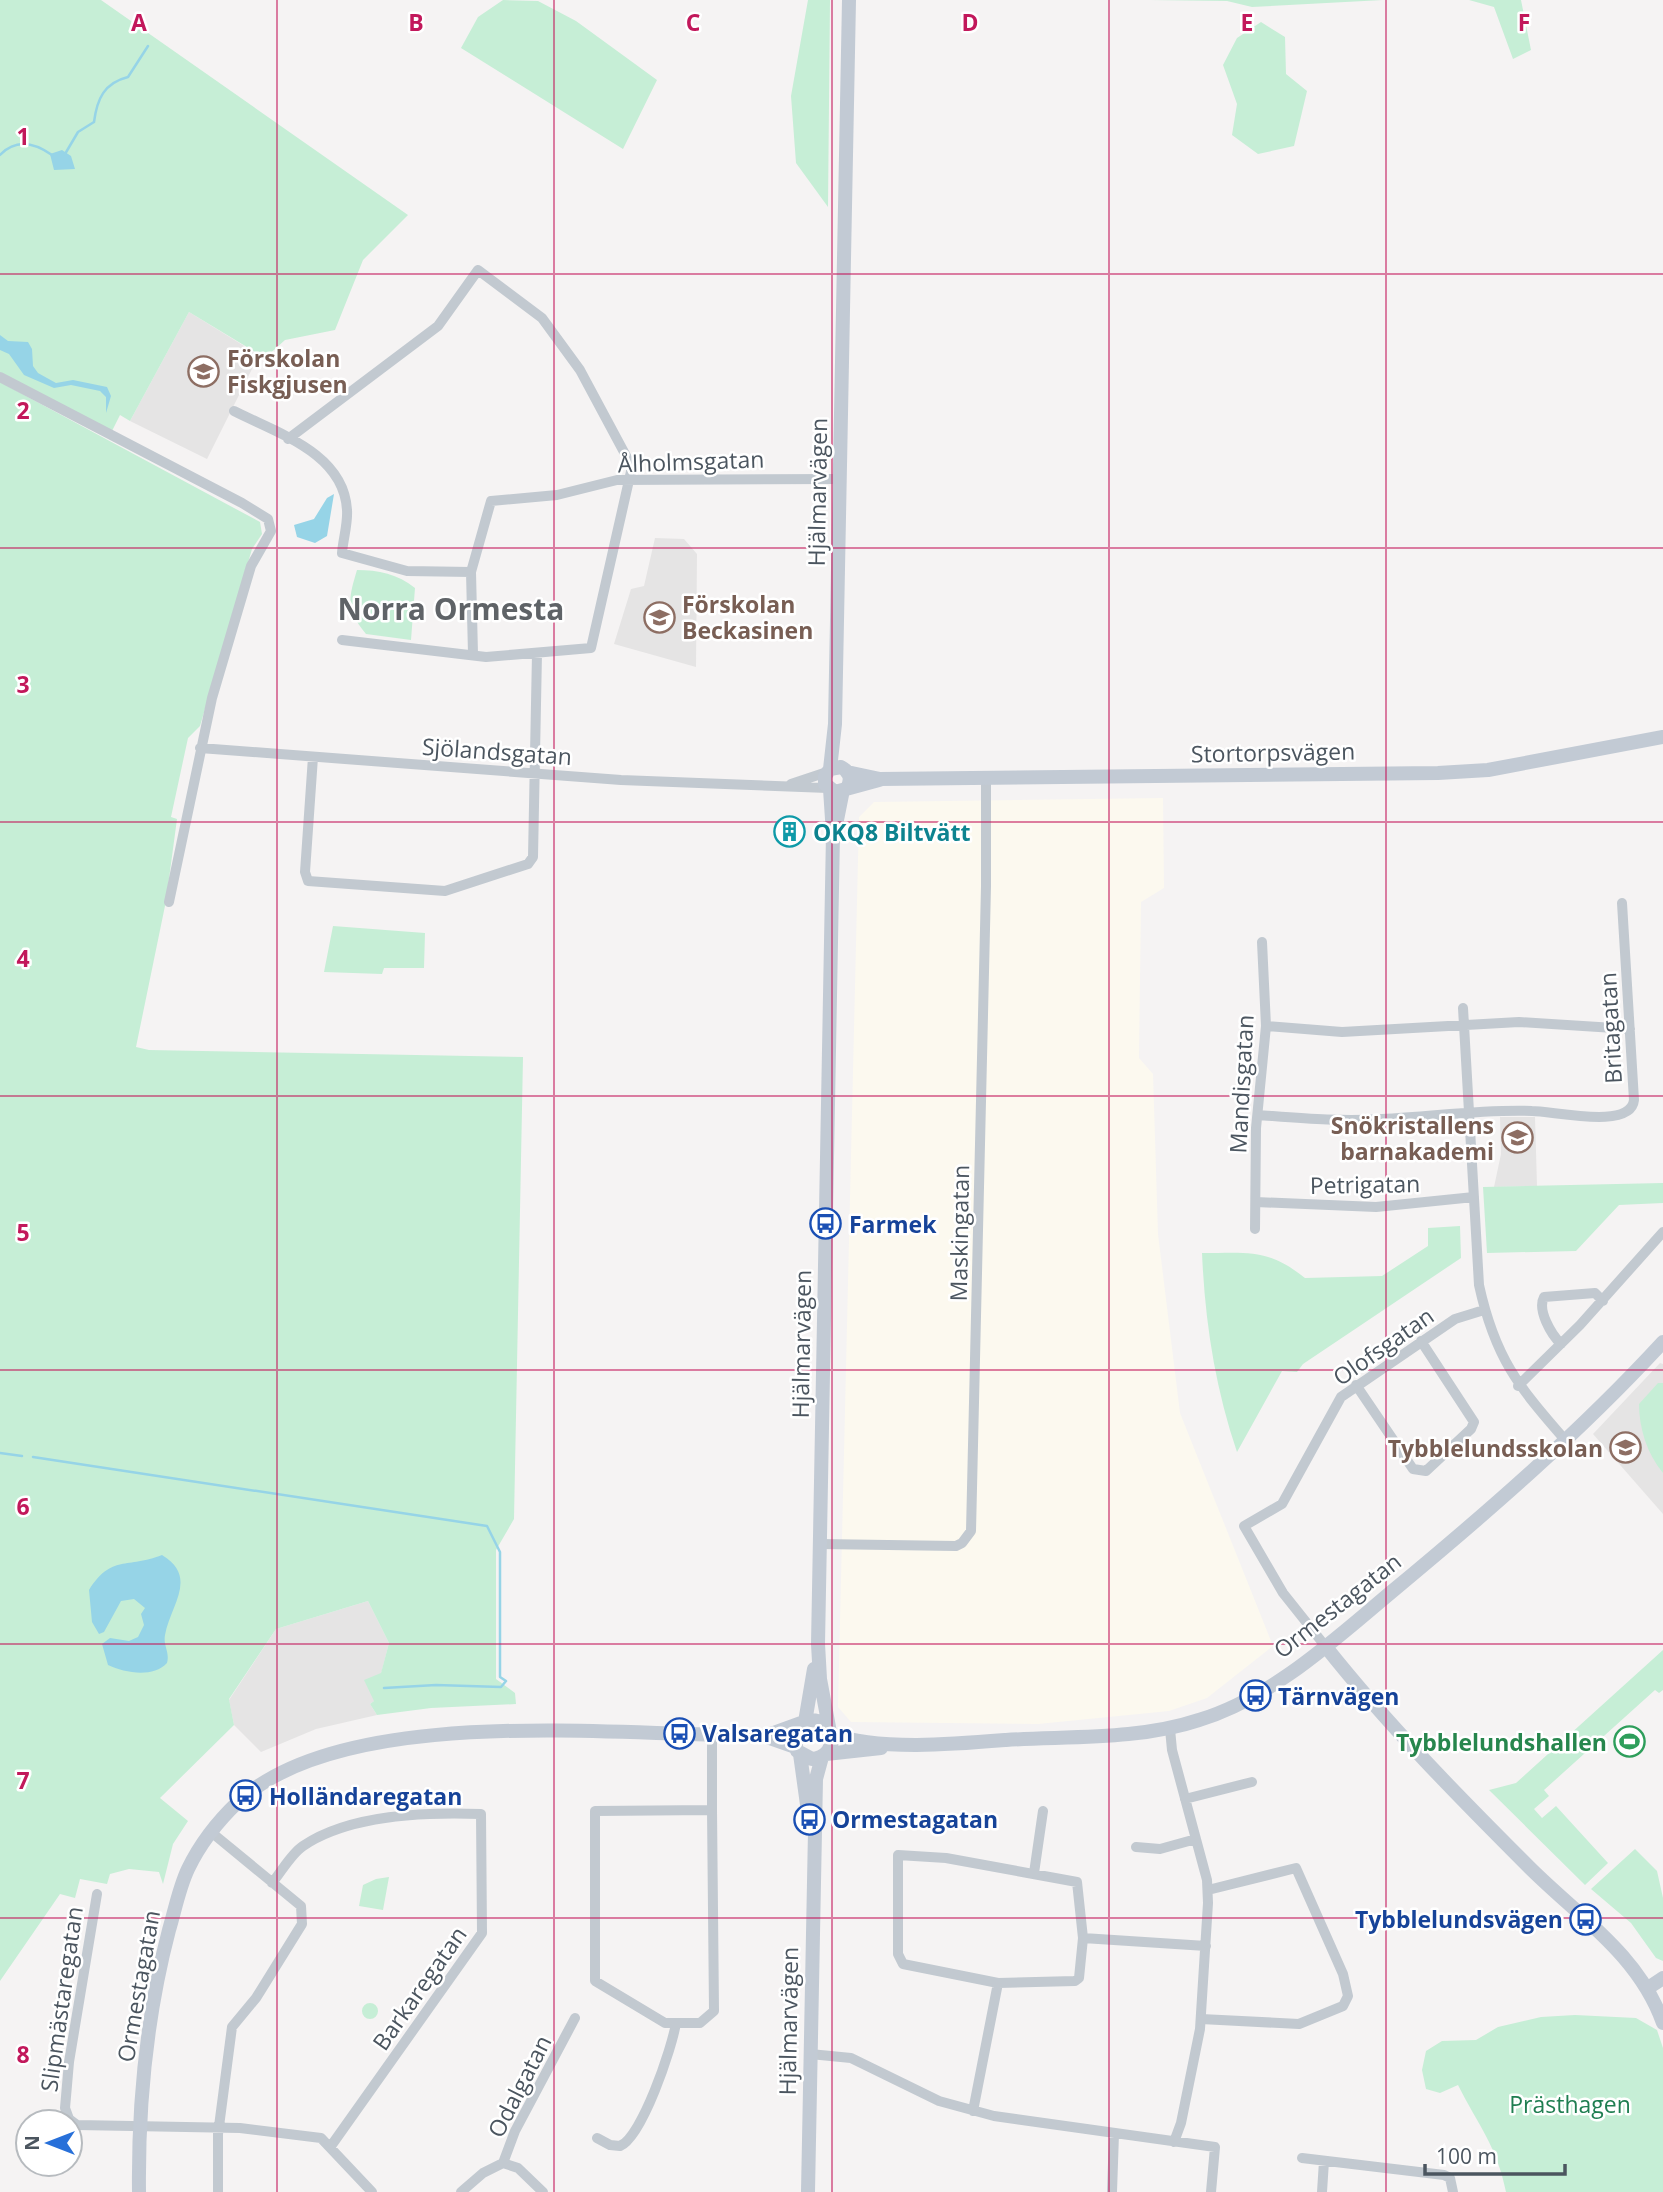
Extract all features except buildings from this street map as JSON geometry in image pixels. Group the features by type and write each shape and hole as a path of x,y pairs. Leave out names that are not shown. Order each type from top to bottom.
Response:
{"street":[{"name":"Hjälmarvägen","path":"837,771 841,739 835,724 849,0"},
{"path":"288,439 438,326 478,270 536,312 574,361 632,467 590,648 486,657 342,640"},
{"path":"0,377 268,519 270,537 255,556 246,579 200,748 169,902"},
{"path":"234,411 323,460 341,482 347,509 342,554 407,571 471,572"},
{"name":"Ålholmsgatan","path":"473,654 471,572 491,501 541,498 613,480 840,479"},
{"path":"313,757 304,872 308,881 445,891 528,864 533,858 537,653"},
{"name":"Stortorpsvägen","path":"837,771 880,779 1462,772 1663,738"},
{"name":"Sjölandsgatan","path":"200,748 534,774 688,783 791,784 837,789"},
{"path":"837,771 850,780 837,789 825,780 837,771"},
{"name":"Sjölandsgatan","path":"791,784 837,771"},
{"name":"Stortorpsvägen","path":"837,789 880,779"},
{"name":"Maskingatan","path":"820,1544 956,1546 971,1531 986,886 986,779"},
{"name":"Hjälmarvägen","path":"831,1731 821,1685 818,1644 833,834 837,789"},
{"name":"Britagatan","path":"1469,1113 1531,1111 1611,1118 1626,1115 1633,1108 1622,903"},
{"name":"Mandisgatan","path":"1255,1229 1258,1115 1266,1026 1262,942"},
{"path":"1463,1008 1479,1285 1484,1310 1494,1342 1518,1386 1566,1441"},
{"path":"1266,1026 1342,1032 1519,1022 1601,1030 1630,1029"},
{"path":"1258,1115 1372,1119 1469,1113"},
{"name":"Petrigatan","path":"1256,1202 1376,1207 1474,1197"},
{"path":"1518,1386 1603,1301 1663,1232"},
{"path":"1561,1344 1553,1335 1542,1308 1544,1297 1595,1293 1603,1301"},
{"name":"Olofsgatan","path":"1326,1647 1283,1593 1244,1526 1282,1504 1338,1400 1459,1316 1484,1310"},
{"path":"1356,1385 1413,1469 1426,1471 1471,1429 1474,1422 1421,1341"},
{"name":"Ormestagatan","path":"824,1755 920,1744 1170,1729 1249,1700 1326,1647 1566,1441 1663,1342"},
{"name":"Hjälmarvägen","path":"803,1723 818,1644"},
{"path":"1326,1647 1491,1829 1612,1942 1648,1988 1663,2023"},
{"path":"817,1720 831,1731 832,1745 824,1755 811,1759 798,1751 795,1734 803,1723 817,1720"},
{"name":"Ormestagatan","path":"139,2192 141,2127 151,2024 164,1951 187,1871 211,1832 239,1801 281,1773 310,1760 382,1742 474,1732 764,1736 803,1723"},
{"path":"1170,1729 1172,1750 1208,1890 1202,2019 1185,2104 1174,2142"},
{"name":"Ormestagatan","path":"831,1731 851,1739 920,1744"},
{"path":"712,1735 714,2011 700,2023 665,2023 595,1982 595,1811 712,1810"},
{"name":"Ormestagatan","path":"764,1736 798,1751"},
{"name":"Hjälmarvägen","path":"798,1751 814,1852"},
{"name":"Hjälmarvägen","path":"808,2192 816,1779 824,1755"},
{"path":"1185,1799 1252,1782"},
{"path":"1034,1873 1043,1811"},
{"name":"Barkaregatan","path":"272,1883 301,1847 322,1836 386,1816 481,1814 482,1933 331,2146"},
{"path":"211,1832 301,1906 304,1915 302,1924 256,1998 232,2027 220,2129 218,2192"},
{"path":"1136,1847 1160,1849 1196,1839"},
{"path":"898,1855 946,1858 1034,1873 1077,1882 1083,1938 1079,1978 1075,1981 998,1983 903,1964 898,1954 898,1855"},
{"path":"1202,2019 1298,2024 1343,2006 1348,1996 1343,1974 1297,1868 1208,1890"},
{"name":"Slipmästaregatan","path":"96,1894 69,2062 66,2115 77,2125 141,2127"},
{"path":"1083,1938 1206,1946"},
{"path":"1648,1988 1663,1978"},
{"path":"973,2111 998,1983"},
{"name":"Odalgatan","path":"461,2192 483,2173 503,2163 515,2131 575,2018"},
{"path":"597,2137 610,2145 620,2146 635,2135 670,2052 676,2023"},
{"path":"810,2054 851,2057 927,2096 973,2111 1013,2120 1215,2147 1211,2192"},
{"path":"141,2127 240,2128 321,2138 372,2192"},
{"path":"1112,2192 1114,2134"},
{"path":"1302,2158 1444,2175 1450,2178 1453,2192"},
{"path":"1322,2192 1324,2161"},
{"path":"503,2163 518,2168 543,2192"}],"shaded area":[{"name":"Förskolan Fiskgjusen","path":"189,312 259,355 207,459 130,421"},
{"name":"Förskolan Beckasinen","path":"655,538 684,539 697,554 696,667 614,644 631,589 644,586"},
{"path":"1163,798 1164,888 1141,902 1139,1058 1153,1074 1158,1234 1180,1413 1273,1646 1207,1698 1169,1711 1038,1724 851,1722 838,1707 859,817 874,802"},
{"name":"Snökristallens barnakademi","path":"1500,1117 1535,1117 1537,1186 1494,1187 1501,1154"},
{"name":"Tybblelundsskolan","path":"1660,1363 1663,1364 1663,1514 1593,1434"},
{"path":"368,1601 389,1643 374,1701 370,1704 377,1715 316,1729 261,1752 234,1725 229,1700 276,1629"}],"green space":[{"path":"0,0 101,0 408,215 363,260 335,330 285,340 265,358 189,312 130,421 120,415 112,431 0,373"},
{"path":"503,0 538,1 576,21 657,80 623,149 461,48 478,17"},
{"path":"808,0 830,0 828,207 796,163 791,96"},
{"path":"1150,0 1383,0 1252,7 1227,1"},
{"path":"1469,0 1521,0 1531,50 1513,59 1494,7"},
{"path":"1261,22 1285,37 1286,74 1307,91 1294,146 1258,154 1232,135 1237,104 1223,65 1237,38"},
{"path":"0,382 260,522 262,534 252,549 200,726 188,738 171,817 177,819 166,901 136,1047 149,1050 523,1057 514,1519 496,1550 496,1679 515,1693 516,1704 431,1708 377,1715 370,1704 374,1701 364,1680 381,1673 389,1643 368,1601 276,1629 229,1699 234,1725 160,1798 188,1821 173,1844 163,1884 159,1872 129,1869 110,1874 107,1884 80,1879 75,1898 60,1894 0,1981"},
{"path":"357,570 388,574 415,588 411,640 366,634 355,618 351,604"},
{"path":"333,926 425,933 424,968 384,968 382,974 324,972"},
{"path":"1663,1183 1663,1203 1619,1205 1576,1251 1487,1253 1483,1187"},
{"path":"1460,1226 1461,1258 1303,1364 1297,1372 1282,1371 1237,1452 1212,1354 1202,1253 1256,1254 1279,1261 1305,1278 1382,1276 1428,1246 1428,1228"},
{"path":"1658,1383 1663,1383 1663,1473 1648,1449 1639,1413 1639,1404"},
{"path":"1663,1650 1663,1690 1659,1693 1655,1690 1544,1790 1549,1796 1534,1809 1542,1818 1556,1806 1608,1863 1585,1885 1489,1790 1516,1783"},
{"path":"1635,1849 1657,1871 1663,1898 1663,1961 1656,1958 1631,1923 1591,1889"},
{"path":"389,1877 383,1910 359,1906 363,1885"},
{"path":"370,2003 376,2005 376,2017 370,2019 364,2017 362,2011 364,2005"},
{"name":"Prästhagen","path":"1575,2015 1636,2018 1657,2030 1663,2048 1663,2192 1506,2192 1492,2148 1458,2085 1440,2093 1426,2089 1422,2070 1426,2051 1442,2041 1476,2040 1498,2027 1541,2017"}],"water":[{"path":"62,150 71,156 75,169 54,170 50,154"},
{"path":"0,335 8,341 28,342 32,349 33,366 38,373 56,383 73,380 107,387 111,396 106,413 106,397 100,391 71,385 54,388 24,375 9,354 0,350"},
{"path":"334,494 327,536 315,543 297,537 294,525 314,519 327,498"},
{"path":"162,1555 173,1564 181,1582 165,1635 167,1663 154,1671 139,1673 108,1665 102,1644 110,1638 129,1641 138,1637 144,1625 141,1614 145,1608 134,1599 121,1601 104,1632 99,1634 92,1622 89,1590 105,1571 113,1567"}],"waterway":[{"path":"65,154 78,132 94,122 103,93 113,83 128,77 148,46"},
{"path":"0,155 19,144 32,145 52,155"},
{"path":"0,1453 22,1456"},
{"path":"33,1457 487,1526 500,1552 500,1677 506,1681 501,1687 436,1685 384,1688"}],"place":[{"name":"Förskolan Fiskgjusen","path":"204,371"},
{"name":"Förskolan Beckasinen","path":"659,617"},
{"name":"OKQ8 Biltvätt","path":"790,832"},
{"name":"Snökristallens barnakademi","path":"1517,1138"},
{"name":"Farmek","path":"826,1224"},
{"name":"Tybblelundsskolan","path":"1626,1448"},
{"name":"Tärnvägen","path":"1255,1696"},
{"name":"Valsaregatan","path":"679,1733"},
{"name":"Tybblelundshallen","path":"1630,1742"},
{"name":"Holländaregatan","path":"246,1796"},
{"name":"Ormestagatan","path":"809,1819"},
{"name":"Tybblelundsvägen","path":"1586,1919"}],"district":[{"name":"Norra Ormesta","path":"451,608"}]}
